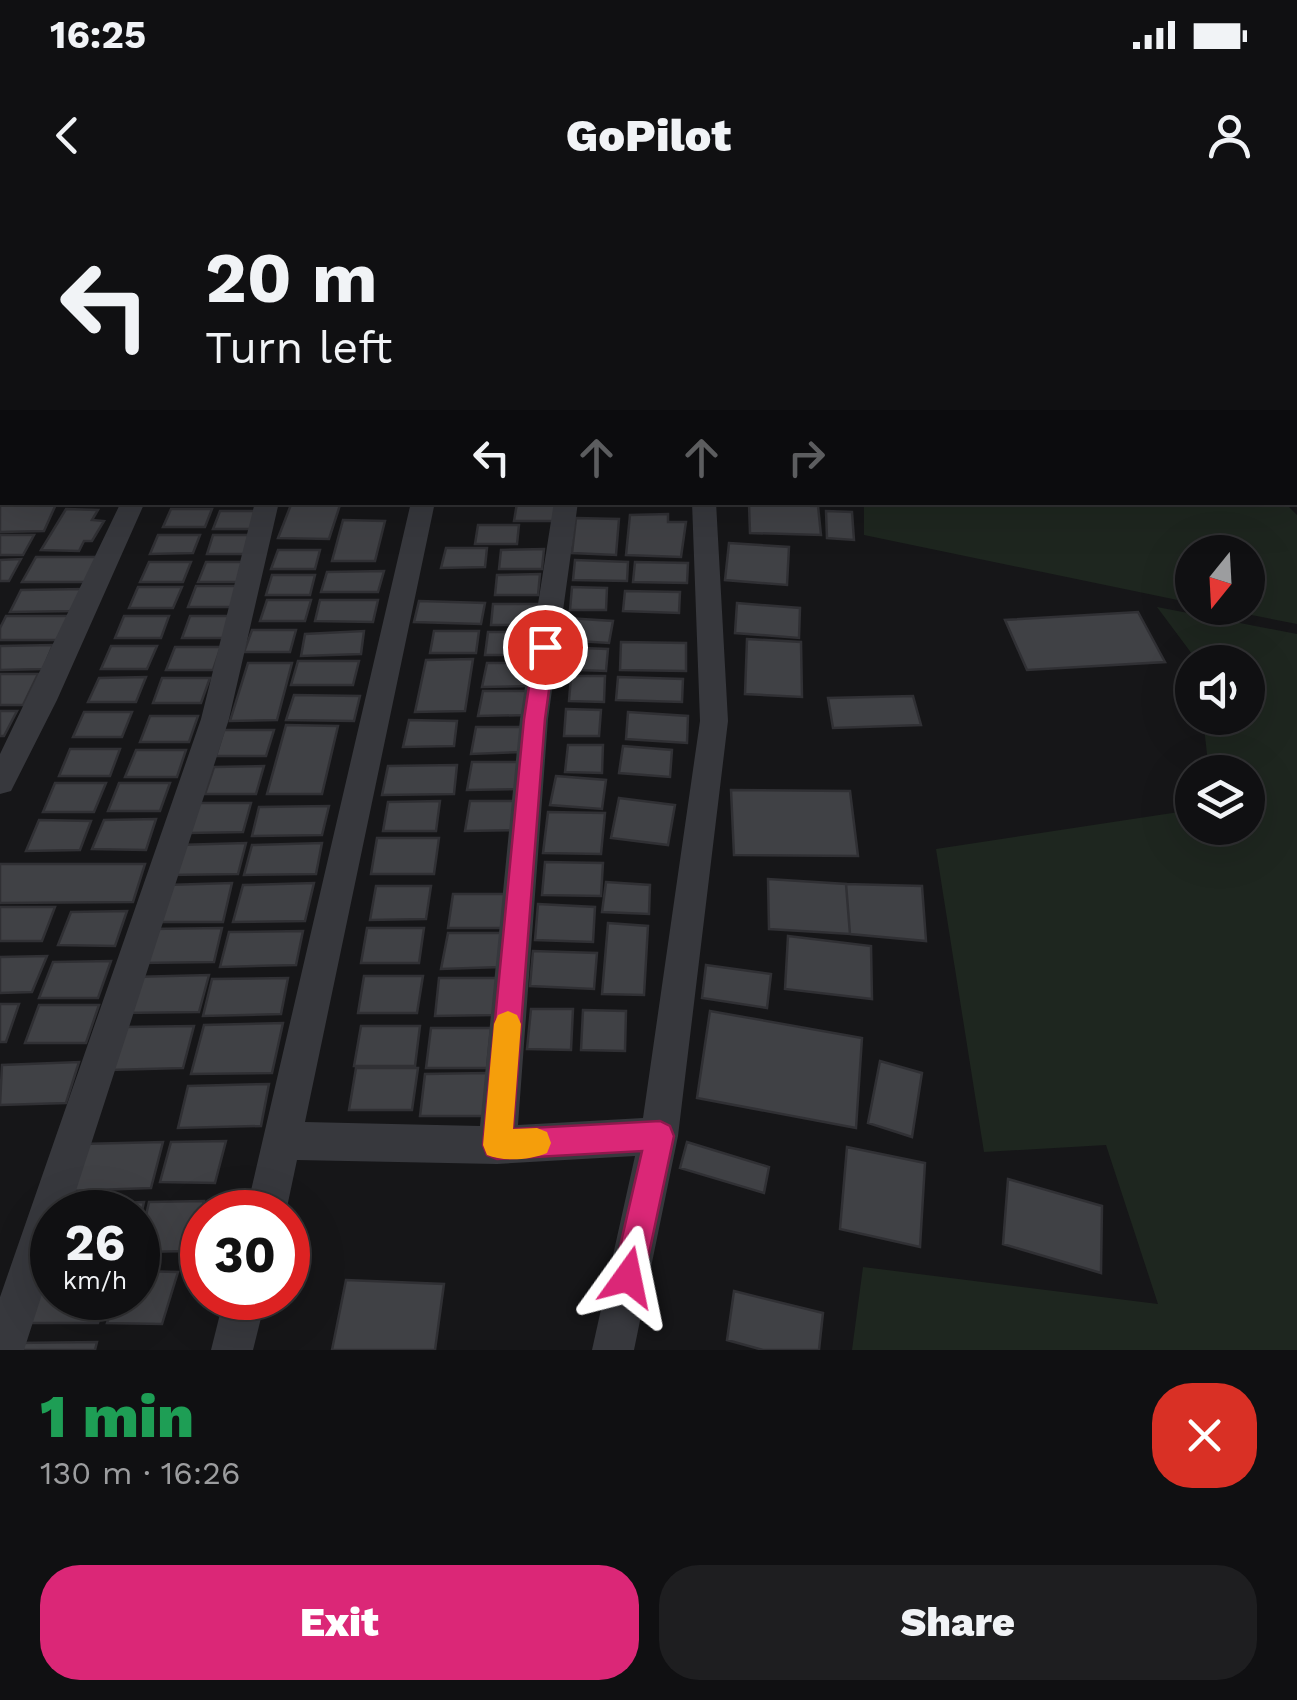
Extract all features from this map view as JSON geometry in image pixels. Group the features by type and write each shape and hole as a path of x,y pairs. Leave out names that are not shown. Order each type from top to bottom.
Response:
{"street":[{"path":"0,782 43,700 132,505"},
{"path":"3,1350 215,720 266,505"},
{"path":"272,1190 422,505"},
{"path":"497,1145 534,719 566,505"},
{"path":"613,1350 660,1136 714,721 704,505"},
{"path":"284,1141 497,1145 660,1136"},
{"path":"232,1350 240,1320"}],"shaded area":[{"path":"864,505 1287,505 1297,515 1297,624 1265,618 1265,535 1175,535 1175,599 864,535"},
{"path":"1157,607 1175,610 1175,625 1250,625 1297,634 1297,1350 852,1350 863,1267 1158,1304 1106,1145 984,1152 936,849 1175,813 1175,845 1265,845 1265,755 1207,755 1205,735 1265,735 1265,645 1185,645"}],"building":[{"path":"0,505 56,505 44,531 0,532"},
{"path":"291,505 340,505 329,539 278,538"},
{"path":"517,505 557,505 556,521 514,521"},
{"path":"749,505 818,506 821,535 750,533"},
{"path":"66,509 98,510 92,520 104,521 92,541 84,541 79,551 41,550"},
{"path":"171,509 212,509 205,527 163,527"},
{"path":"220,511 261,511 255,529 213,529"},
{"path":"826,511 852,512 854,540 827,538"},
{"path":"668,514 668,522 686,522 681,557 626,555 630,515"},
{"path":"576,518 619,519 616,555 572,553"},
{"path":"343,520 385,521 375,561 332,561"},
{"path":"478,525 519,525 517,544 475,544"},
{"path":"0,535 34,535 23,555 0,555"},
{"path":"158,535 200,535 193,553 150,554"},
{"path":"213,535 255,535 249,554 207,554"},
{"path":"729,543 789,547 787,585 725,580"},
{"path":"446,548 487,548 485,567 441,568"},
{"path":"544,549 542,569 499,569 501,550"},
{"path":"278,550 320,550 315,569 271,569"},
{"path":"36,557 100,557 89,582 22,582"},
{"path":"21,559 9,581 0,581 0,560"},
{"path":"575,560 628,562 627,581 573,580"},
{"path":"149,562 191,562 183,582 140,582"},
{"path":"206,562 248,562 242,582 198,582"},
{"path":"635,562 688,563 687,583 633,582"},
{"path":"384,571 378,592 321,592 327,572"},
{"path":"540,574 538,595 495,595 497,575"},
{"path":"272,575 315,575 310,595 266,595"},
{"path":"196,586 240,586 233,607 188,607"},
{"path":"138,587 182,587 173,608 129,608"},
{"path":"572,587 607,588 606,610 570,610"},
{"path":"84,589 74,611 10,612 21,590"},
{"path":"625,591 680,592 679,613 623,611"},
{"path":"267,600 311,600 305,621 260,621"},
{"path":"320,600 378,600 373,622 315,621"},
{"path":"419,601 485,603 481,624 414,622"},
{"path":"737,603 800,608 799,638 735,633"},
{"path":"493,604 538,604 536,625 491,625"},
{"path":"1138,612 1165,662 1027,670 1005,620"},
{"path":"6,616 71,616 60,640 0,640"},
{"path":"124,616 169,616 161,638 115,638"},
{"path":"190,616 235,616 227,638 182,638"},
{"path":"566,618 613,621 609,643 561,640"},
{"path":"252,630 296,630 290,652 244,652"},
{"path":"364,631 361,654 301,656 305,634"},
{"path":"434,631 479,631 476,653 430,653"},
{"path":"488,632 534,632 532,655 485,655"},
{"path":"747,639 801,642 802,697 745,694"},
{"path":"621,642 686,643 686,671 620,670"},
{"path":"53,645 43,669 0,670 0,646"},
{"path":"111,646 157,646 147,669 101,669"},
{"path":"175,647 221,647 213,670 166,670"},
{"path":"555,647 608,649 606,671 552,669"},
{"path":"473,659 465,711 415,712 426,660"},
{"path":"298,661 359,661 353,685 291,685"},
{"path":"248,663 292,663 277,720 230,721"},
{"path":"487,663 533,663 531,686 482,687"},
{"path":"0,674 38,674 23,705 0,705"},
{"path":"571,676 605,676 604,702 569,701"},
{"path":"146,677 136,702 88,702 99,678"},
{"path":"618,677 683,679 682,702 616,700"},
{"path":"162,678 210,678 201,703 153,703"},
{"path":"483,691 529,691 528,715 478,716"},
{"path":"294,695 360,696 354,721 286,720"},
{"path":"913,696 921,725 833,728 828,698"},
{"path":"566,709 601,710 599,736 564,736"},
{"path":"0,711 17,711 4,736 0,736"},
{"path":"84,712 132,712 122,737 73,737"},
{"path":"628,712 688,716 687,743 626,739"},
{"path":"150,716 198,716 189,742 140,742"},
{"path":"409,720 457,721 454,746 403,747"},
{"path":"286,725 338,726 322,794 267,794"},
{"path":"476,727 524,727 523,752 471,754"},
{"path":"224,730 274,730 266,756 216,756"},
{"path":"568,745 603,745 602,773 565,772"},
{"path":"623,746 672,750 670,777 619,773"},
{"path":"70,749 120,749 110,776 59,776"},
{"path":"136,750 186,750 177,777 125,777"},
{"path":"472,762 522,762 520,789 467,790"},
{"path":"457,765 454,794 382,795 388,766"},
{"path":"264,766 256,794 205,794 214,767"},
{"path":"556,776 606,780 602,809 550,805"},
{"path":"55,783 106,783 94,812 43,812"},
{"path":"119,783 170,783 160,811 108,811"},
{"path":"731,790 850,791 858,856 734,855"},
{"path":"619,798 675,805 668,845 611,838"},
{"path":"440,801 436,831 383,831 388,802"},
{"path":"470,801 521,801 519,830 465,831"},
{"path":"199,803 251,803 243,832 190,833"},
{"path":"329,806 322,835 252,836 259,807"},
{"path":"548,812 605,813 601,854 543,853"},
{"path":"156,819 146,850 92,849 104,820"},
{"path":"39,820 91,821 80,850 26,851"},
{"path":"377,838 439,838 434,874 371,874"},
{"path":"246,843 238,874 168,875 177,845"},
{"path":"322,843 316,874 244,875 252,845"},
{"path":"545,862 603,863 601,896 542,895"},
{"path":"0,864 145,864 133,902 0,903"},
{"path":"768,879 846,884 850,934 769,929"},
{"path":"606,882 650,885 649,914 602,912"},
{"path":"232,883 223,922 158,922 166,885"},
{"path":"314,883 305,921 233,922 243,885"},
{"path":"846,884 922,886 926,941 850,934"},
{"path":"376,886 431,886 426,919 370,920"},
{"path":"453,894 508,894 505,928 448,928"},
{"path":"538,904 595,907 593,942 535,940"},
{"path":"0,907 55,907 42,941 0,941"},
{"path":"127,911 115,946 58,945 71,912"},
{"path":"608,923 648,926 644,995 602,994"},
{"path":"222,928 214,962 139,963 149,929"},
{"path":"367,928 424,928 419,963 361,963"},
{"path":"303,931 296,965 220,967 229,932"},
{"path":"448,933 503,933 501,967 441,969"},
{"path":"788,936 871,946 872,999 785,989"},
{"path":"533,951 597,953 594,989 530,986"},
{"path":"47,956 32,992 0,993 0,957"},
{"path":"111,961 98,998 39,998 53,962"},
{"path":"706,965 771,974 767,1008 702,998"},
{"path":"209,975 199,1012 121,1013 132,977"},
{"path":"364,976 423,976 417,1013 358,1013"},
{"path":"288,978 281,1014 203,1016 212,979"},
{"path":"439,978 498,978 494,1015 435,1016"},
{"path":"0,1004 19,1004 6,1042 0,1042"},
{"path":"39,1005 99,1005 86,1043 25,1043"},
{"path":"531,1009 573,1009 571,1050 527,1049"},
{"path":"583,1010 626,1011 625,1051 581,1050"},
{"path":"710,1011 862,1038 856,1128 697,1098"},
{"path":"283,1023 272,1073 191,1074 204,1025"},
{"path":"194,1026 183,1068 109,1070 122,1027"},
{"path":"361,1026 420,1026 415,1066 354,1066"},
{"path":"431,1028 491,1028 487,1068 426,1068"},
{"path":"880,1061 922,1073 912,1137 868,1123"},
{"path":"79,1062 66,1103 0,1105 2,1065"},
{"path":"356,1068 418,1068 412,1110 349,1110"},
{"path":"487,1073 483,1116 420,1116 425,1074"},
{"path":"269,1084 261,1126 178,1128 188,1086"},
{"path":"226,1141 215,1183 160,1182 171,1142"},
{"path":"163,1142 151,1188 67,1190 81,1144"},
{"path":"687,1142 769,1167 764,1193 680,1168"},
{"path":"847,1147 925,1163 920,1247 840,1229"},
{"path":"1008,1179 1102,1206 1101,1273 1003,1244"},
{"path":"180,1201 180,1251 160,1252 160,1202"},
{"path":"160,1272 178,1272 162,1324 107,1323 160,1320"},
{"path":"346,1280 444,1284 435,1350 332,1350"},
{"path":"734,1291 823,1313 819,1350 763,1350 727,1340"},
{"path":"30,1298 30,1320 99,1320 98,1323 22,1323"},
{"path":"97,1342 95,1350 12,1350 15,1343"}],"slow traffic":[{"path":"508,1024 497,1145 537,1143"}],"route":[{"path":"545,647 534,719 497,1145 660,1136 628,1277"}]}
